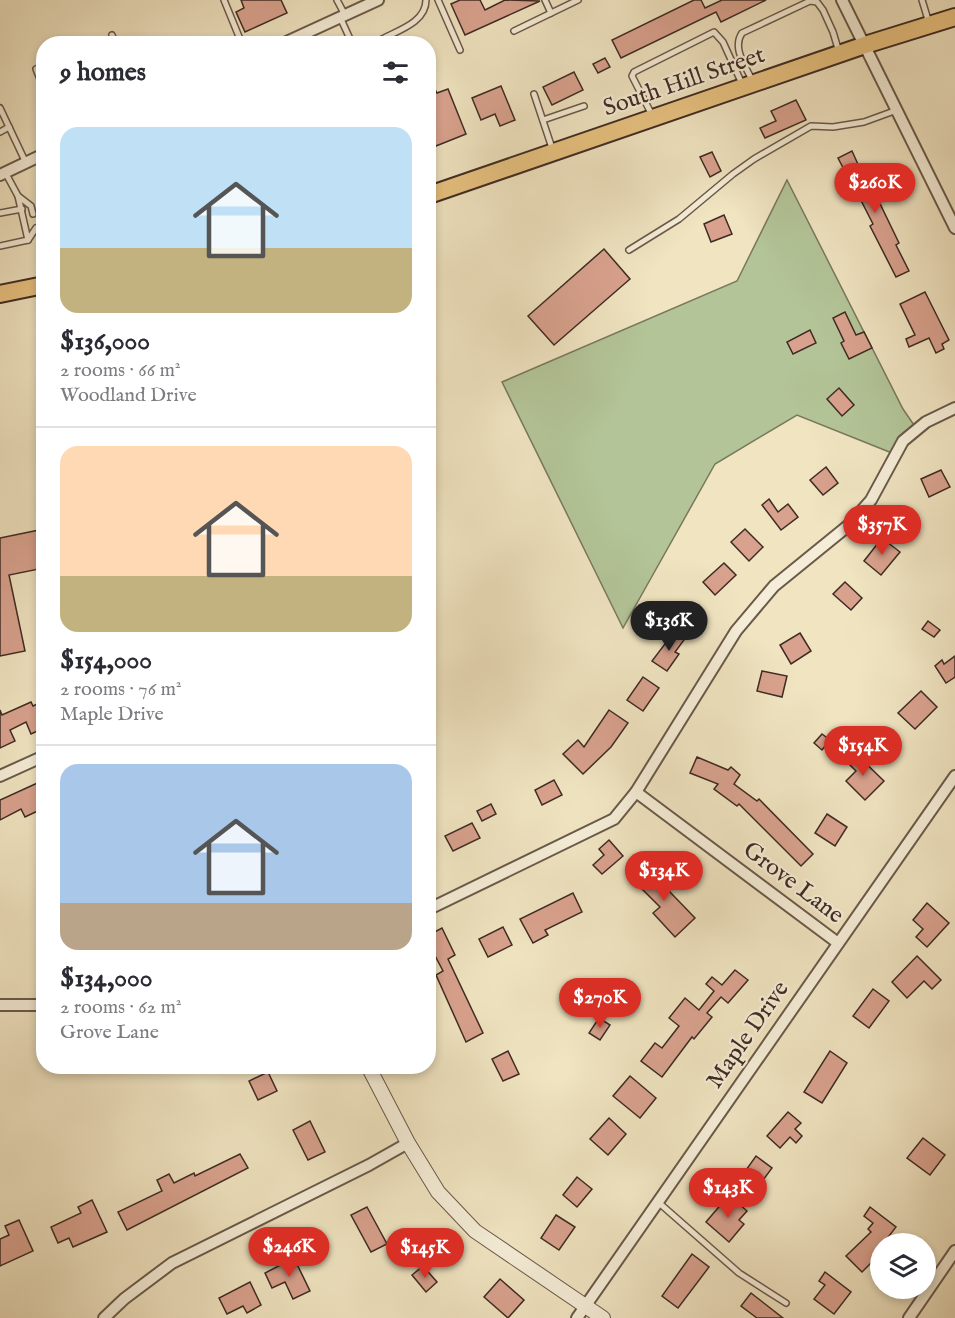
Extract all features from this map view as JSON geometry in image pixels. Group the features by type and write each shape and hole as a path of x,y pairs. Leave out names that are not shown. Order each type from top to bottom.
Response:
{"main road":[{"name":"South Hill Street","path":"436,193 865,45 955,17"},
{"path":"0,294 36,287"}],"street":[{"path":"299,36 378,0"},
{"path":"842,0 955,228"},
{"path":"3,174 36,158"},
{"path":"436,906 614,819 636,792 736,631 774,586 849,525 872,500 903,441 926,422 955,408"},
{"path":"0,776 36,760"},
{"name":"Maple Drive","path":"577,1318 955,776"},
{"name":"Grove Lane","path":"636,792 838,942"},
{"path":"0,1005 36,1005"},
{"path":"372,1074 408,1143 438,1192 475,1231 603,1318"},
{"path":"104,1318 124,1299 172,1263 369,1165 408,1143"},
{"path":"909,1318 955,1251"}],"lane":[{"path":"224,0 239,36"},
{"path":"337,0 349,36"},
{"path":"388,36 413,23 422,15 426,0"},
{"path":"438,0 460,50"},
{"path":"545,0 551,13"},
{"path":"514,31 579,0"},
{"path":"930,25 923,2 931,0"},
{"path":"749,85 738,48 738,39 742,33 810,1 817,2 823,10 840,54"},
{"path":"654,118 632,76 634,72 714,32 723,42 749,85"},
{"path":"534,94 554,153"},
{"path":"543,120 584,106"},
{"path":"0,108 26,162"},
{"path":"629,250 679,219 754,159 811,126 833,127 864,122 897,110"},
{"path":"0,132 9,127"},
{"path":"3,174 18,196 28,240"},
{"path":"18,196 31,206 33,214"},
{"path":"0,213 22,209"},
{"path":"0,246 28,240 36,228"},
{"path":"658,1202 739,1273 786,1303"}],"green space":[{"path":"787,180 903,409 914,425 892,453 797,415 715,464 623,628 502,382 737,281"}],"building":[{"path":"241,0 281,0 287,13 245,32 236,12 244,8"},
{"path":"460,0 480,0 485,10 505,0 540,1 465,35 451,4"},
{"path":"694,0 701,0 705,8 722,0 766,0 721,22 716,12 621,58 612,40"},
{"path":"605,58 610,67 598,73 593,64"},
{"path":"574,72 583,90 552,105 543,87"},
{"path":"501,86 515,120 500,126 495,114 481,120 472,98"},
{"path":"448,89 466,134 436,146 436,91 437,93"},
{"path":"796,100 806,120 765,138 760,128 776,121 771,111"},
{"path":"852,151 899,243 896,245 909,271 896,277 870,226 873,224 838,158"},
{"path":"712,152 721,171 710,177 700,157"},
{"path":"724,215 732,234 711,242 704,224"},
{"path":"604,249 630,279 554,345 528,316"},
{"path":"925,292 949,340 942,344 944,349 936,353 929,338 909,347 906,339 915,335 900,304"},
{"path":"845,312 856,335 864,332 872,348 849,359 841,343 844,341 833,318"},
{"path":"810,330 816,343 793,354 787,342"},
{"path":"839,388 854,405 842,416 827,399"},
{"path":"826,467 838,483 823,495 810,480"},
{"path":"941,470 950,487 929,497 921,479"},
{"path":"769,499 778,512 788,504 798,517 781,530 762,505"},
{"path":"745,529 763,547 749,561 731,542"},
{"path":"36,531 36,570 9,575 25,651 0,656 0,538"},
{"path":"882,538 900,552 881,575 864,561"},
{"path":"724,563 736,575 715,595 703,582"},
{"path":"845,582 862,598 851,610 833,594"},
{"path":"928,621 940,630 934,637 922,629"},
{"path":"674,632 684,640 675,652 679,654 667,671 652,661"},
{"path":"800,633 811,651 791,664 780,645"},
{"path":"955,656 955,677 946,683 935,666 942,660 944,664"},
{"path":"762,671 787,676 782,697 757,691"},
{"path":"643,677 659,688 643,711 627,700"},
{"path":"921,691 937,707 915,729 898,713"},
{"path":"31,702 33,706 36,705 36,732 31,734 26,722 10,730 15,741 0,748 0,710 2,715"},
{"path":"609,710 628,723 611,747 583,774 563,754 578,740 584,747"},
{"path":"822,734 830,740 822,750 814,743"},
{"path":"854,752 884,781 865,800 846,781 856,771 846,761"},
{"path":"697,757 728,770 731,767 740,775 734,784 757,801 759,799 813,854 801,866 739,804 737,806 714,789 718,784 690,773"},
{"path":"554,780 562,795 542,805 535,790"},
{"path":"36,784 36,812 25,817 21,809 0,820 0,800"},
{"path":"491,804 496,814 482,821 477,811"},
{"path":"827,814 847,827 835,846 815,833"},
{"path":"472,823 480,838 453,851 445,836"},
{"path":"609,840 623,856 602,874 593,865 604,855 599,849"},
{"path":"644,865 695,918 675,937 653,913 660,907 631,878"},
{"path":"573,893 582,912 545,930 548,935 533,943 520,919"},
{"path":"927,903 949,923 927,947 916,937 923,929 913,920"},
{"path":"503,927 512,945 488,957 479,939"},
{"path":"442,928 455,955 448,959 483,1033 466,1042 436,975 443,971 436,958 436,931"},
{"path":"917,956 941,980 932,989 924,981 907,998 892,982"},
{"path":"735,970 748,980 728,1003 721,997 707,1013 712,1017 694,1039 692,1037 662,1077 641,1061 655,1043 662,1048 679,1026 669,1018 685,998 699,1010 714,991 706,984 712,977 722,985"},
{"path":"873,989 889,1001 869,1028 853,1016"},
{"path":"599,1018 610,1025 600,1040 589,1033"},
{"path":"508,1051 519,1074 503,1081 492,1059"},
{"path":"830,1051 847,1063 822,1103 804,1092"},
{"path":"269,1074 277,1091 258,1100 249,1081"},
{"path":"630,1076 656,1098 640,1118 613,1096"},
{"path":"788,1112 801,1123 795,1129 802,1136 796,1143 790,1137 780,1148 767,1136"},
{"path":"609,1118 626,1134 608,1155 590,1139"},
{"path":"310,1121 325,1152 308,1160 293,1130"},
{"path":"923,1138 945,1155 930,1175 907,1158"},
{"path":"240,1154 248,1168 127,1230 118,1212 162,1191 157,1180 169,1174 174,1183 194,1173 195,1176"},
{"path":"756,1156 772,1168 755,1191 739,1180"},
{"path":"577,1177 592,1189 577,1207 563,1195"},
{"path":"729,1195 747,1211 739,1220 744,1224 729,1242 706,1222"},
{"path":"92,1200 107,1232 73,1247 69,1238 58,1243 51,1227 81,1213 78,1207"},
{"path":"367,1207 387,1244 371,1252 351,1215"},
{"path":"870,1207 896,1227 891,1233 870,1233 870,1264 862,1272 846,1256 871,1232 868,1229 873,1223 864,1216"},
{"path":"556,1215 575,1227 559,1250 541,1238"},
{"path":"19,1220 33,1251 0,1266 0,1239 9,1235 5,1226"},
{"path":"692,1254 709,1267 678,1308 662,1296"},
{"path":"294,1258 310,1291 293,1299 285,1282 272,1288 265,1273"},
{"path":"423,1266 437,1282 426,1292 412,1275"},
{"path":"825,1272 851,1292 834,1314 814,1299 825,1285 819,1281"},
{"path":"500,1279 524,1300 508,1318 484,1297"},
{"path":"250,1282 261,1305 247,1313 243,1306 227,1314 219,1298"},
{"path":"751,1293 783,1318 757,1318 741,1306"}]}
